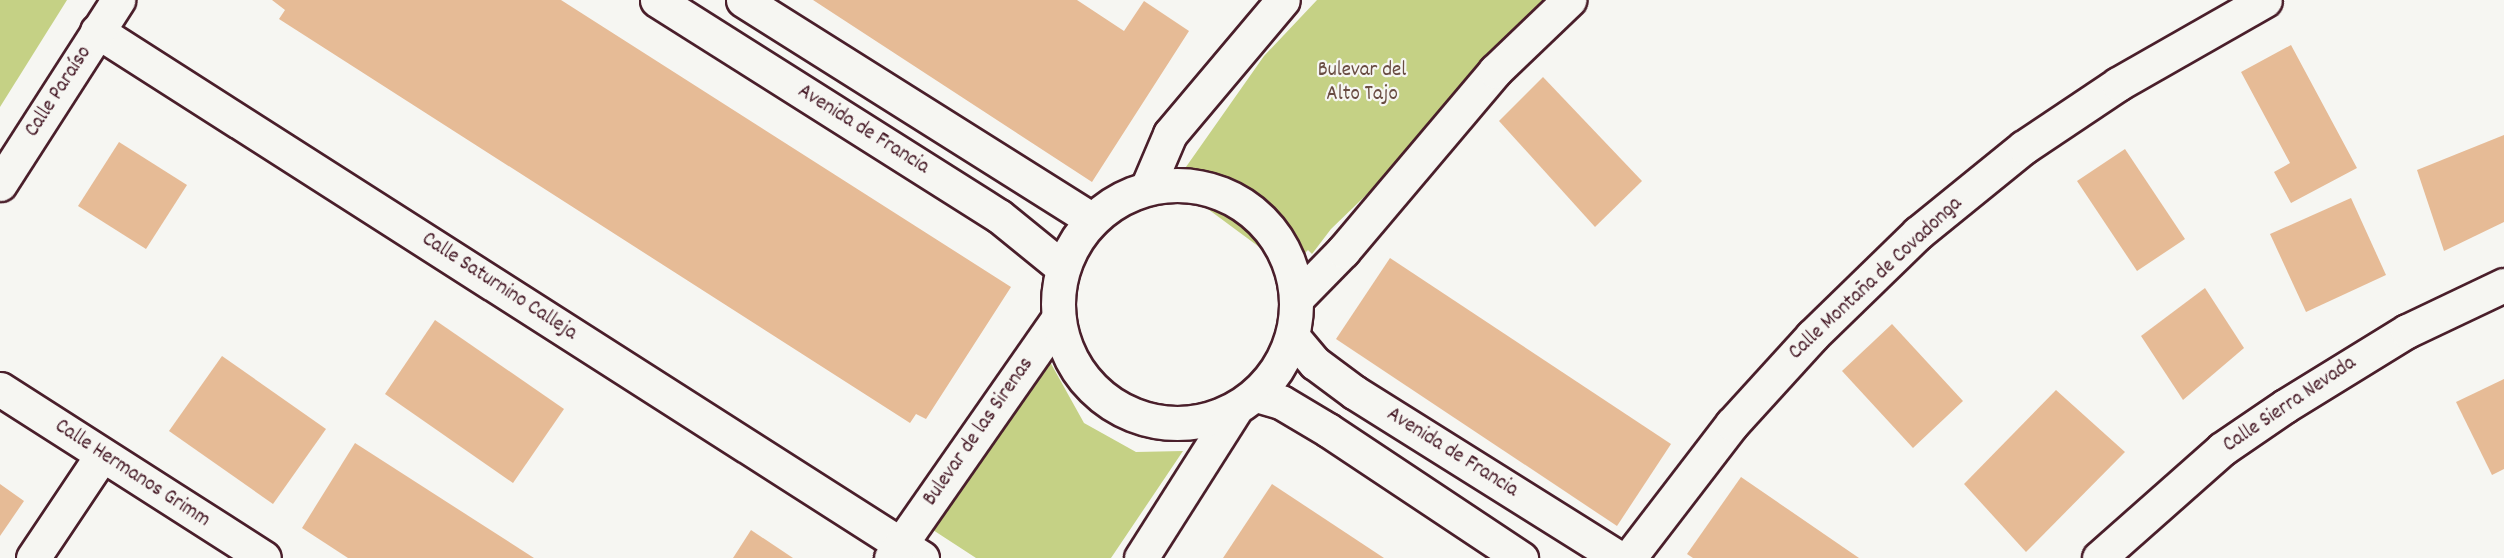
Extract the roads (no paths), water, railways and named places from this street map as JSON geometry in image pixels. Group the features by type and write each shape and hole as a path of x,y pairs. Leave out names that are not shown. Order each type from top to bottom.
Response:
{"street":[{"name":"Calle Paraíso","path":"0,184 118,0"},
{"name":"Avenida de Francia","path":"657,0 999,216 1063,268"},
{"path":"743,0 1092,220"},
{"path":"1146,188 1170,134 1283,0"},
{"path":"1297,298 1343,252 1495,71 1569,0"},
{"name":"Calle Montaña de Covadonga","path":"1629,558 1732,424 1812,336 1918,233 2034,140 2118,84 2265,0"},
{"name":"Calle Saturnino Calleja","path":"97,31 904,553"},
{"path":"1141,558 1246,402 1272,378 1293,337 1297,298 1279,241 1260,217 1236,199 1207,188 1174,184 1146,188 1117,200 1092,220 1074,242 1063,268 1058,293 1058,319 1076,368 1112,405 1143,419 1186,424 1246,402 1281,402 1328,430 1521,558"},
{"name":"Calle Sierra Nevada","path":"2099,558 2222,449 2285,406 2407,331 2504,285"},
{"name":"Bulevar de las Sirenas","path":"904,553 1058,319"},
{"name":"Avenida de Francia","path":"1293,337 1315,363 1354,392 1619,558"},
{"name":"Calle Hermanos Grimm","path":"0,389 264,558"},
{"path":"33,558 102,455"}],"park label":[{"name":"Bulevar del Alto Tajo","path":"1362,83"}]}
